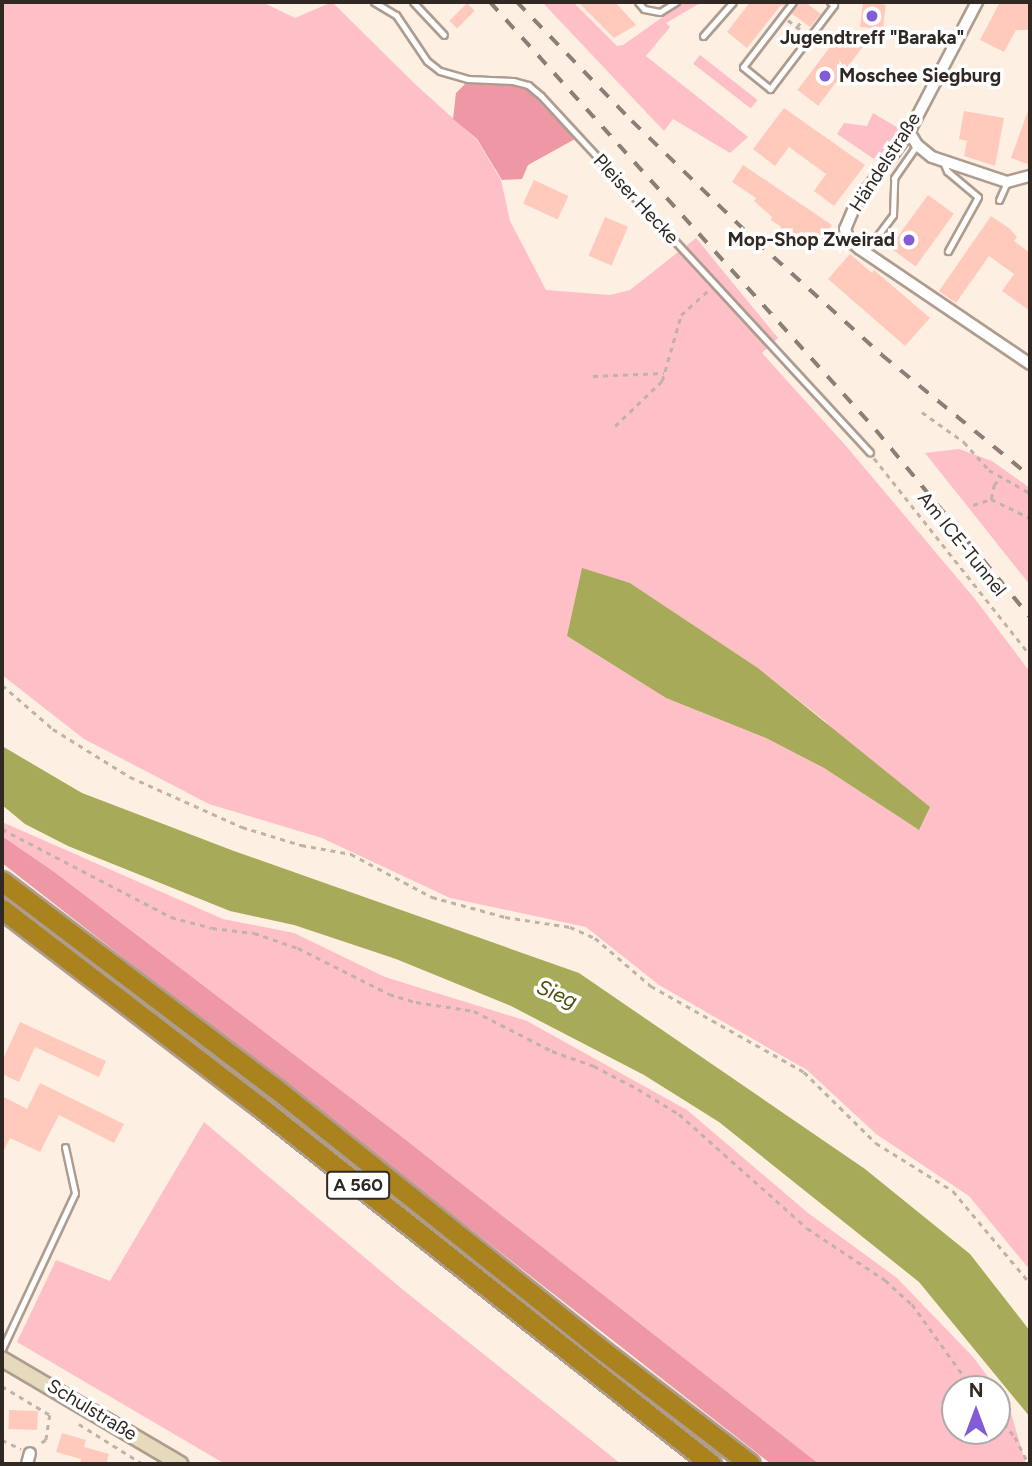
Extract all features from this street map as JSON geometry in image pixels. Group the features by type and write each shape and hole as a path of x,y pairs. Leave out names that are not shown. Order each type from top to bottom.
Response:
{"highway":[{"name":"A 560","path":"2,881 264,1079 586,1338 750,1464"},
{"name":"A 560","path":"2,909 259,1106 711,1464"}],"street":[{"name":"Händelstraße","path":"977,2 909,132 846,223 845,234 865,252 1030,364"},
{"path":"909,132 925,153 942,160 1007,182 1030,176"},
{"name":"Schulstraße","path":"2,1359 180,1464"}],"lane":[{"name":"Pleiser Hecke","path":"374,2 386,3 427,61 440,71 468,79 513,81 528,85 541,96 870,452"},
{"path":"413,2 444,35"},
{"path":"638,2 644,9 660,12 676,2"},
{"path":"703,36 733,2"},
{"path":"793,2 743,67 770,89 834,5 830,2"},
{"path":"865,252 893,215 894,178 917,145"},
{"path":"942,160 947,171 978,197 948,251"},
{"path":"999,201 1007,182"},
{"path":"2,1349 75,1193 65,1147"}],"path":[{"path":"783,16 810,37"},
{"path":"797,27 802,20"},
{"path":"615,426 646,399 667,371 681,315 715,285"},
{"path":"593,376 662,374 667,371"},
{"path":"922,412 964,442 989,470 1030,493"},
{"name":"Am ICE-Tunnel","path":"870,452 1030,655"},
{"path":"991,499 994,485 1001,477"},
{"path":"973,505 991,499 1030,519"},
{"path":"2,685 53,729 130,777 242,827 301,845 351,854 432,897 505,917 570,927 595,938 651,986 804,1072 876,1143 953,1191 1030,1283"},
{"path":"2,829 171,917 212,928 254,933 298,948 389,994 416,1002 474,1011 552,1051 594,1066 638,1089 700,1131 807,1228 885,1280 912,1304 963,1375"},
{"name":"Schulstraße","path":"2,1386 50,1415 46,1440"},
{"path":"79,1424 143,1464"},
{"path":"1011,1432 1029,1464"},
{"path":"2,1440 28,1459"}],"shaded area":[{"path":"2,2 262,2 295,18 332,2 415,84 477,140 501,180 510,221 546,290 610,295 630,290 696,238 778,338 762,353 846,446 975,599 1030,672 1030,1270 969,1196 876,1134 807,1070 659,985 586,927 450,898 322,838 209,804 84,739 2,675","holes":["630,583 758,668 825,721 919,830 824,768 766,738 666,698 567,636"]},
{"path":"542,2 573,2 617,46 623,45 684,2 702,2 666,23 670,27 646,56 748,137 730,153 673,119 664,131"},
{"path":"700,55 758,100 751,109 693,64"},
{"path":"467,82 513,84 527,89 575,139 528,165 522,179 502,180 477,139 453,119 456,93"},
{"path":"873,113 900,129 877,161 837,134 844,123 867,126"},
{"path":"959,449 992,461 1030,488 1030,585 925,453"},
{"path":"2,822 223,919 294,933 385,977 527,1021 687,1110 808,1213 897,1278 973,1357 987,1375 941,1375 941,1445 1011,1445 1011,1413 1026,1464 819,1464 397,1133 53,871 2,836"},
{"path":"2,836 53,871 397,1133 819,1464 771,1464 2,863"},
{"path":"204,1122 402,1289 621,1464 225,1464 17,1342 56,1260 110,1281"}],"water":[{"path":"582,568 630,583 758,668 930,807 919,830 824,768 766,738 666,698 567,636"},
{"name":"Sieg","path":"2,746 82,793 234,851 579,973 865,1169 970,1254 1030,1331 1030,1417 1011,1394 1011,1375 995,1375 919,1282 719,1122 644,1075 511,1006 396,959 294,925 230,911 68,846 25,824 2,805"}],"building":[{"path":"578,2 615,2 636,25 614,38"},
{"path":"750,2 787,2 781,5 747,48 727,32"},
{"path":"798,2 805,2 821,14 810,27 791,13"},
{"name":"Jugendtreff \"Baraka\"","path":"863,2 886,5 883,30 860,27"},
{"path":"1000,2 1030,2 1030,30 1016,30 1004,52 980,40"},
{"path":"467,3 475,11 457,28 449,21"},
{"name":"Moschee Siegburg","path":"842,31 863,47 818,106 797,90"},
{"path":"784,108 865,165 834,206 814,191 826,174 789,147 775,166 753,149"},
{"path":"1030,108 1030,165 1011,158"},
{"path":"964,111 1004,118 995,166 964,156 967,141 959,139"},
{"path":"743,165 832,225 814,252 780,229 781,227 771,220 772,217 754,201 756,198 732,182"},
{"path":"534,180 568,196 557,220 523,204"},
{"path":"928,195 954,214 916,266 890,248"},
{"path":"991,216 1009,228 1017,237 1014,241 1030,253 1030,311 1002,291 1014,274 989,256 956,303 939,291"},
{"path":"605,217 628,227 612,265 589,256"},
{"path":"850,254 872,273 874,270 930,318 905,346 828,279"},
{"path":"20,1022 106,1061 99,1077 35,1047 19,1082 2,1074 2,1061"},
{"path":"40,1083 124,1124 114,1143 59,1115 40,1152 10,1138 2,1154 2,1096 27,1109"},
{"path":"9,1410 38,1411 37,1430 8,1429"},
{"path":"62,1433 86,1440 84,1447 109,1454 106,1464 80,1464 81,1459 56,1452"}],"railway":[{"path":"490,2 876,430 1030,617"},
{"path":"517,2 632,121 756,241 882,355 1030,476"}],"place":[{"name":"Jugendtreff \"Baraka\"","path":"872,16"},
{"name":"Moschee Siegburg","path":"825,76"},
{"name":"Mop-Shop Zweirad","path":"909,240"}]}
